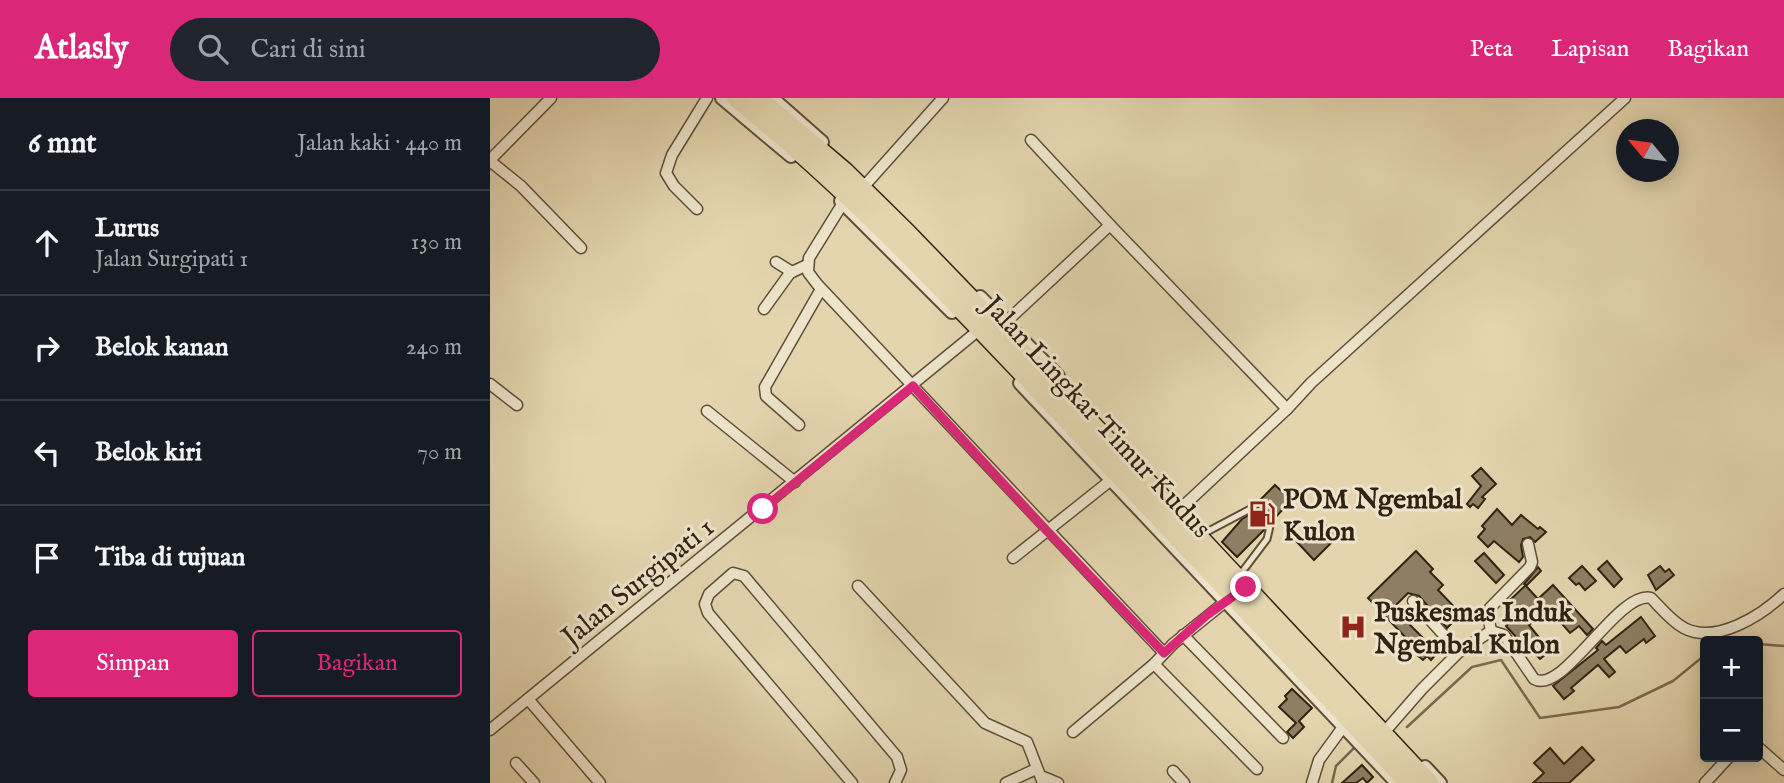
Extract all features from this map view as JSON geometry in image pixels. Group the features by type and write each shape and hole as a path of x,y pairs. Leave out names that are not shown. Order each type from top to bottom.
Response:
{"highway":[{"name":"Jalan Lingkar Timur Kudus","path":"736,98 774,128 895,241 1193,543 1409,783"},
{"name":"Jalan Lingkar Timur Kudus","path":"758,98 858,184 1179,510 1193,543"},
{"name":"Jalan Lingkar Timur Kudus","path":"1235,588 1429,783"}],"street":[{"path":"551,98 490,161 522,186 581,248"},
{"path":"697,209 674,186 666,173 672,155 707,98"},
{"path":"722,98 843,203 974,334 1111,480 1193,543"},
{"path":"867,183 943,98"},
{"path":"781,101 1006,321 1179,510 1311,383 1625,98"},
{"path":"1031,140 1287,409"},
{"path":"843,203 809,258 808,272 1047,531 1164,653"},
{"path":"1006,321 1110,225"},
{"path":"776,262 792,272"},
{"path":"764,310 792,272 807,265"},
{"path":"799,425 764,393 821,289"},
{"name":"Jalan Surgipati 1","path":"492,724 528,699 974,334"},
{"path":"490,384 517,405"},
{"path":"707,411 795,482"},
{"path":"1013,558 1111,480"},
{"path":"1491,631 1488,615 1490,608 1530,567 1532,562 1528,544"},
{"path":"852,783 708,613 705,604 709,594 733,573 744,576 897,757 901,770 895,783"},
{"path":"858,586 985,723 1027,742 1040,776"},
{"path":"1073,732 1154,664 1235,588"},
{"path":"1235,588 1343,727 1397,783"},
{"path":"1235,588 1388,728 1440,783"},
{"path":"1491,631 1504,635 1534,679 1539,682 1564,669 1628,607 1641,598 1651,598 1685,628 1707,632 1746,622 1784,594"},
{"path":"1413,601 1459,652"},
{"path":"1388,728 1459,652 1491,631"},
{"path":"1183,635 1283,738"},
{"path":"1154,664 1256,769"},
{"path":"528,699 600,783"},
{"path":"1312,783 1319,760 1343,727"},
{"path":"1763,750 1782,763"},
{"path":"1705,783 1724,762"},
{"path":"516,763 534,783"},
{"path":"1174,771 1184,783"},
{"path":"1006,783 1040,776 1058,783"}],"lane":[{"path":"1193,543 1254,506"},
{"path":"1235,588 1267,538 1271,522"}],"building":[{"path":"1481,468 1496,484 1482,497 1485,499 1478,508 1473,504 1470,507 1467,504 1481,486 1472,476"},
{"name":"POM Ngembal Kulon","path":"1275,485 1291,500 1275,518 1268,518 1264,530 1237,557 1222,542 1242,519 1258,510 1257,503"},
{"path":"1497,509 1512,525 1521,515 1546,532 1535,542 1530,537 1523,539 1523,557 1519,562 1494,541 1488,547 1478,537 1485,529 1482,526"},
{"path":"1325,525 1337,537 1314,560 1296,541 1305,532 1312,538"},
{"path":"1416,551 1433,569 1430,572 1443,585 1438,590 1461,614 1447,628 1419,596 1408,593 1393,608 1439,651 1431,660 1427,656 1423,660 1417,655 1406,642 1408,640 1368,598"},
{"path":"1484,553 1504,575 1496,583 1475,561"},
{"path":"1607,561 1622,579 1614,587 1598,569"},
{"path":"1582,566 1596,581 1585,590 1569,578"},
{"path":"1660,566 1665,572 1669,569 1674,575 1656,590 1648,575"},
{"path":"1538,567 1541,571 1526,586 1538,599 1553,585 1593,629 1587,635 1579,626 1570,633 1548,608 1529,625 1550,651 1540,659 1506,626 1520,614 1509,601 1526,585 1524,584"},
{"path":"1641,617 1655,636 1646,643 1644,639 1626,653 1620,646 1604,659 1615,672 1609,677 1598,665 1571,688 1574,691 1564,699 1553,686 1598,650 1596,648 1602,641 1606,645"},
{"path":"1292,689 1312,708 1299,721 1304,727 1293,738 1287,732 1296,723 1279,707"},
{"path":"1582,747 1594,760 1569,783 1533,783 1544,773 1534,763 1550,748 1564,764"},
{"path":"1362,765 1373,777 1367,783 1363,778 1356,783 1342,783"}],"waterway":[{"path":"1763,644 1784,646"},
{"path":"1407,727 1472,667 1501,660 1540,718 1619,707 1673,681 1700,659"},
{"path":"1332,783 1336,766 1356,746"}],"place":[{"name":"POM Ngembal Kulon","path":"1262,514"},
{"name":"Puskesmas Induk Ngembal Kulon","path":"1353,627"}],"route":[{"path":"763,509 913,386 1164,653 1207,615 1246,587"}]}
